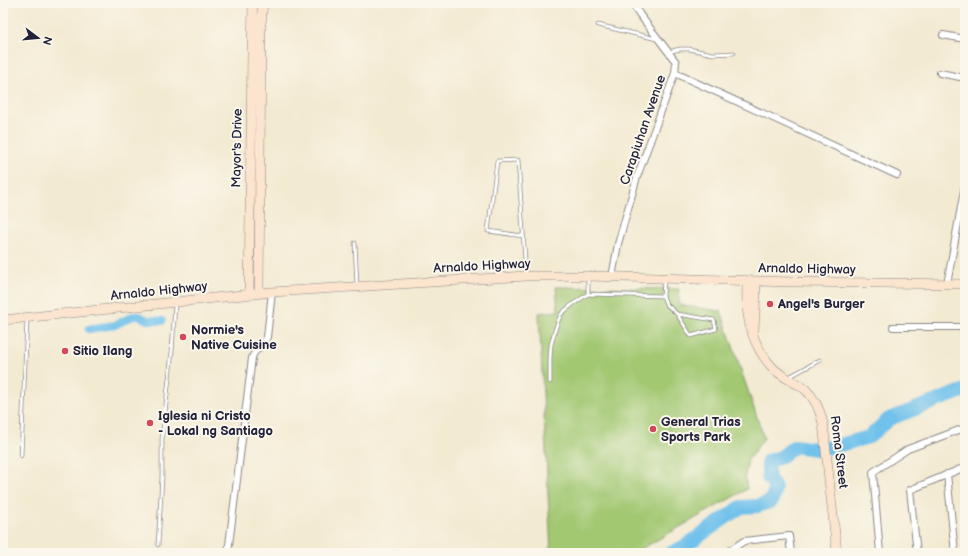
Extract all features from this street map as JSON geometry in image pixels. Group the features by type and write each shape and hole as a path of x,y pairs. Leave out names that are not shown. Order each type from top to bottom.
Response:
{"main road":[{"name":"Mayor's Drive","path":"253,3 252,14 256,68 254,294"},
{"name":"Mayor's Drive","path":"256,68 262,3"},
{"name":"Arnaldo Highway","path":"3,320 272,292 526,276 965,284"},
{"name":"Roma Street","path":"752,281 748,314 753,334 764,358 780,374 804,389 814,399 820,410 825,435 837,553"}],"street":[{"name":"Carapiuhan Avenue","path":"612,277 618,244 637,177 675,73 676,62 632,3"},
{"path":"943,35 965,39"},
{"path":"675,73 897,175"},
{"path":"940,74 965,78"},
{"path":"947,284 965,185"},
{"path":"228,553 252,358 255,351 266,341 272,292"},
{"path":"893,327 965,327"},
{"path":"880,553 873,472 908,450 959,430 965,430"},
{"path":"917,553 910,490 947,474 963,468 965,469"},
{"path":"947,474 955,553"},
{"path":"726,553 744,541 789,536 791,553"}],"lane":[{"path":"598,25 659,40"},
{"path":"668,52 680,49 689,49 713,54 734,53"},
{"path":"523,236 488,231 497,161 518,160 526,276"},
{"path":"356,243 357,286"},
{"path":"588,276 588,294"},
{"path":"664,279 663,296 666,304 677,314 691,336 716,329 714,320 677,314"},
{"path":"550,382 551,345 562,313 573,304 588,294 663,296"},
{"path":"158,546 162,477 162,439 172,352 175,302"},
{"path":"21,456 27,317"},
{"path":"787,378 820,360"}],"green space":[{"name":"General Trias Sports Park","path":"556,287 679,289 679,305 721,311 764,438 748,460 745,475 747,489 634,553 551,553 539,313 558,311"}],"waterway":[{"path":"89,329 115,325 133,316 140,316 147,320 162,321"},
{"path":"671,553 685,546 741,507 758,506 772,501 775,488 768,477 768,461 781,457 795,446 815,449 832,447 869,437 889,419 965,390"}],"place":[{"name":"Angel's Burger","path":"770,304"},
{"name":"Normie's Native Cuisine","path":"183,337"},
{"name":"Sitio Ilang","path":"65,351"},
{"name":"Iglesia ni Cristo - Lokal ng Santiago","path":"150,423"},
{"name":"General Trias Sports Park","path":"653,429"}]}
